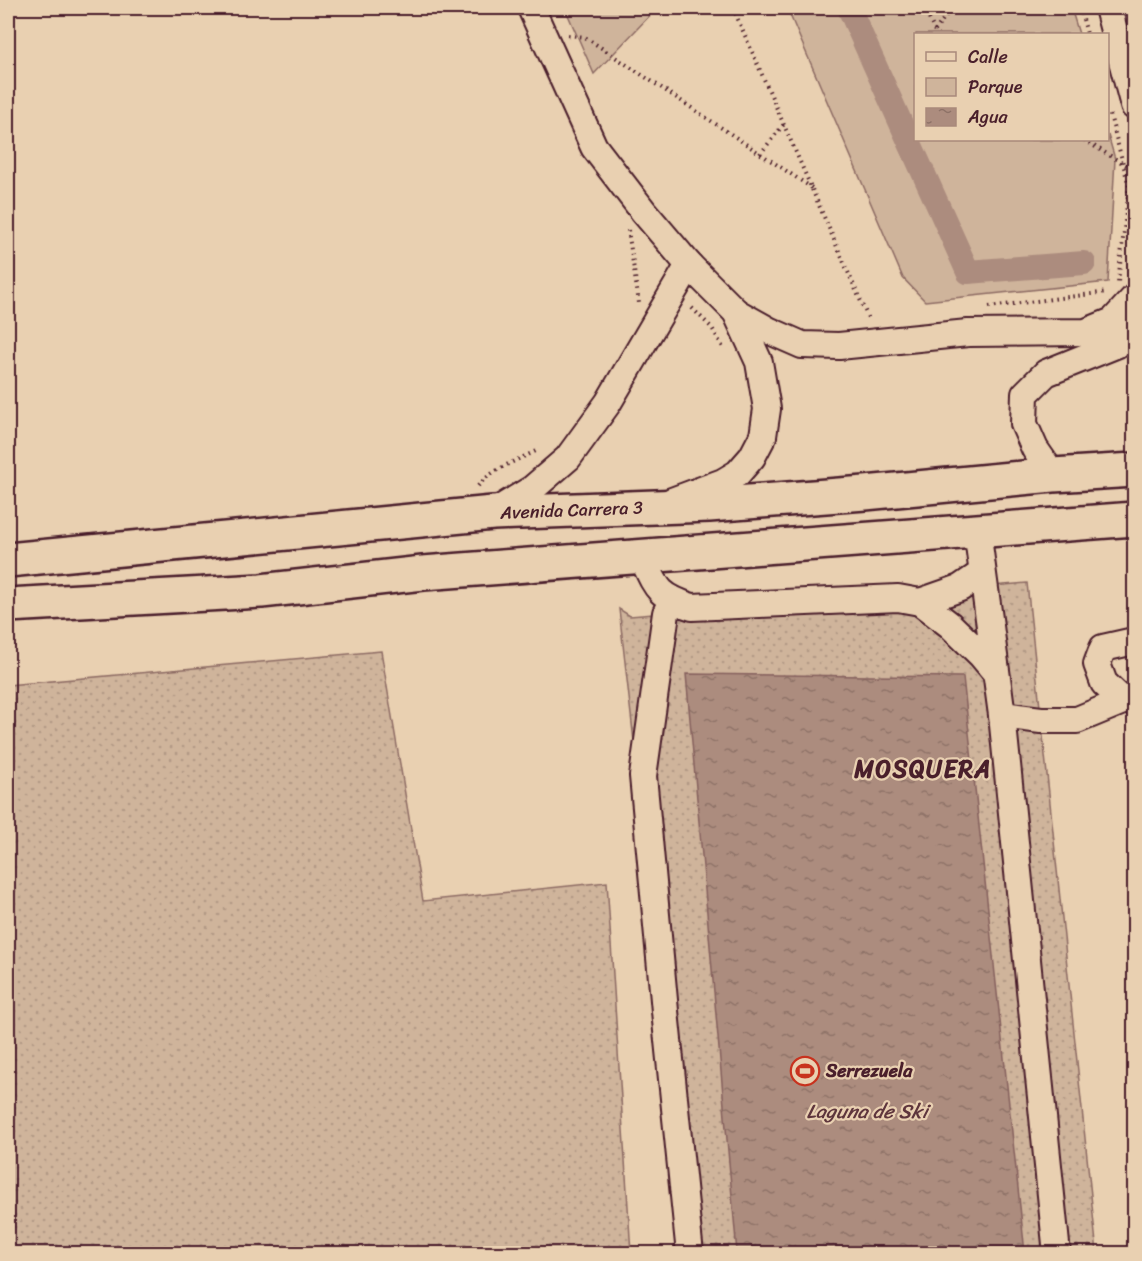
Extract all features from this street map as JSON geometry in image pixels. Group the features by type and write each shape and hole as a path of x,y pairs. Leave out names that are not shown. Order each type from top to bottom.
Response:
{"main road":[{"name":"Avenida Carrera 3","path":"8,560 455,516 654,507 865,493 1053,475 1134,470"},
{"path":"8,605 261,591 423,573 1134,519"}],"street":[{"path":"531,8 594,147 644,212 689,265 736,312 770,331 801,345 839,346 968,333 1086,332 1113,321 1134,298"},
{"path":"1108,8 1134,97"},
{"path":"493,513 532,489 568,458 608,403 689,265"},
{"path":"654,507 723,482 738,473 752,457 763,436 767,409 759,362 736,312"},
{"path":"1053,475 1035,449 1024,424 1025,394 1046,373 1118,344 1134,333"},
{"path":"977,530 1002,715 1057,1254"},
{"path":"642,557 657,589 672,601 692,607 898,598 920,602 950,625 996,673"},
{"path":"920,602 960,588 982,573"},
{"path":"672,601 666,613 643,776 690,1254"},
{"path":"1129,698 1104,683 1097,664 1103,648 1134,641"},
{"path":"1002,715 1041,720 1077,720 1129,698"}],"path":[{"path":"733,8 879,342"},
{"path":"924,8 935,33"},
{"path":"935,33 951,8"},
{"path":"1080,8 1088,33"},
{"path":"543,34 585,37 812,189"},
{"path":"979,308 1117,290 1129,186 1109,113"},
{"path":"760,154 784,124"},
{"path":"1086,141 1134,170"},
{"path":"633,233 627,223 640,308"},
{"path":"674,290 712,328 730,359"},
{"path":"455,516 483,481 502,468 546,447"}],"green space":[{"path":"565,8 657,8 594,74"},
{"path":"787,8 1071,8 1079,33 914,33 914,141 1109,141 1109,138 1115,159 1108,282 925,301 903,278"},
{"name":"Laguna de Ski","path":"1027,583 1097,1253 692,1253 619,609 630,616"},
{"path":"381,651 423,901 607,882 631,1253 8,1253 8,685"}],"water":[{"name":"Laguna de Ski","path":"686,674 963,677 1025,1253 737,1253"}],"waterway":[{"path":"849,8 968,272 1084,263"}],"place":[{"name":"Serrezuela","path":"805,1071"}],"district":[{"name":"MOSQUERA","path":"923,769"}]}
